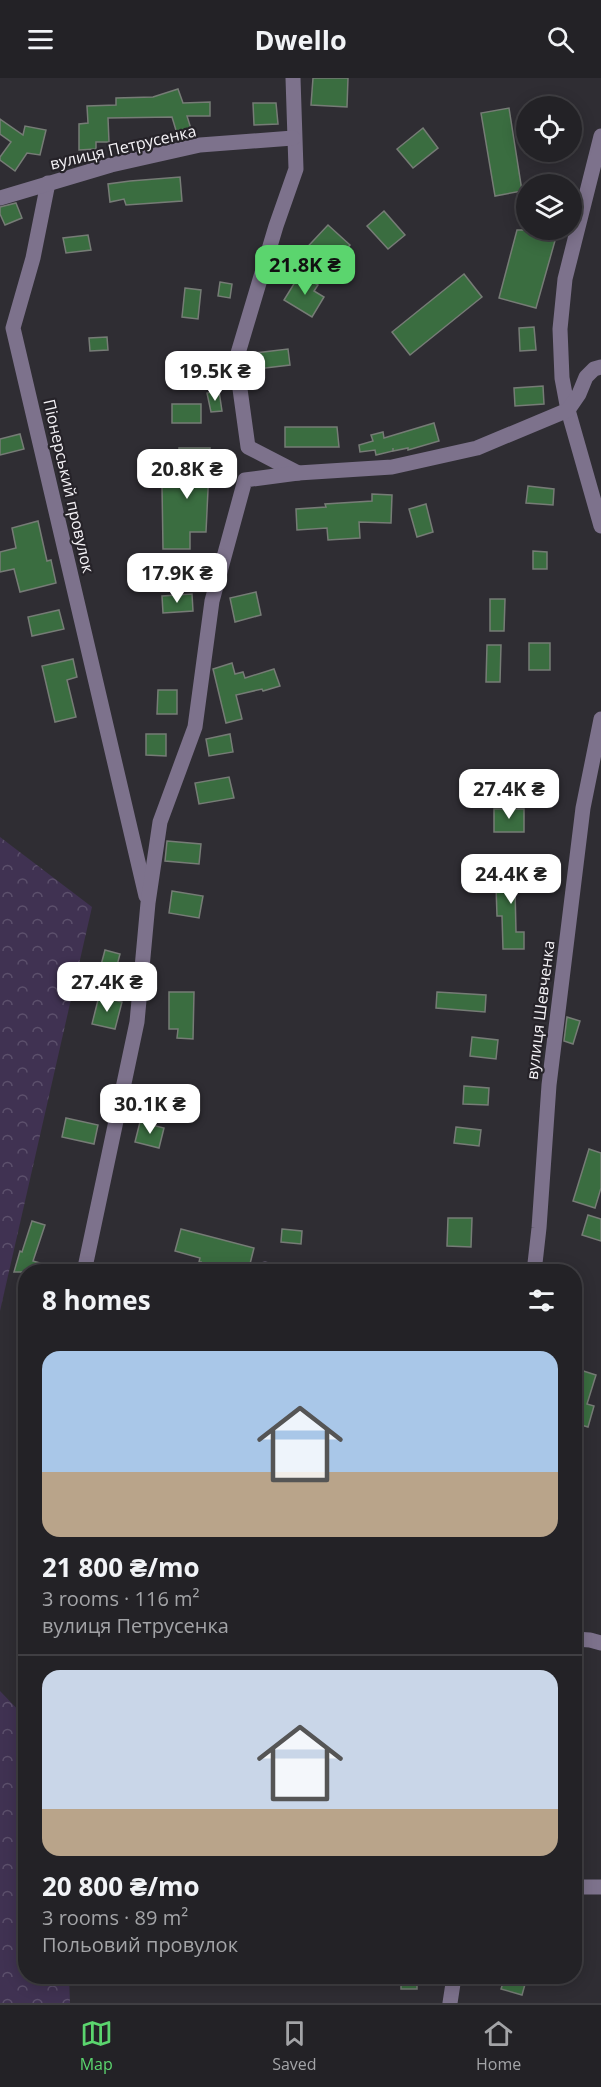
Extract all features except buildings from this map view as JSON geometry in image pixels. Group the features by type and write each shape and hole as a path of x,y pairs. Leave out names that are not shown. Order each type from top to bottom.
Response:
{"street":[{"path":"293,78 293,138 296,169 276,226 236,360 249,447 298,473"},
{"path":"601,136 565,279 560,329 562,378 568,410 601,526"},
{"name":"вулиця Петрусенка","path":"0,198 111,165 200,145 293,138"},
{"name":"Піонерський провулок","path":"48,183 33,258 13,328 148,903"},
{"path":"86,1264 137,1022 148,903 160,822 195,727 212,601 245,480 298,473 392,467 477,447 568,410 586,378 594,369 601,367"},
{"name":"вулиця Шевченка","path":"535,1264 549,1085 583,807 601,719"},
{"path":"582,1640 601,1643"},
{"path":"582,1887 601,1887"},
{"path":"450,2003 453,1984"}],"green space":[{"path":"0,837 92,907 0,1311"},
{"path":"0,1691 18,1710 18,1984 69,1984 70,2003 0,2003"}]}
